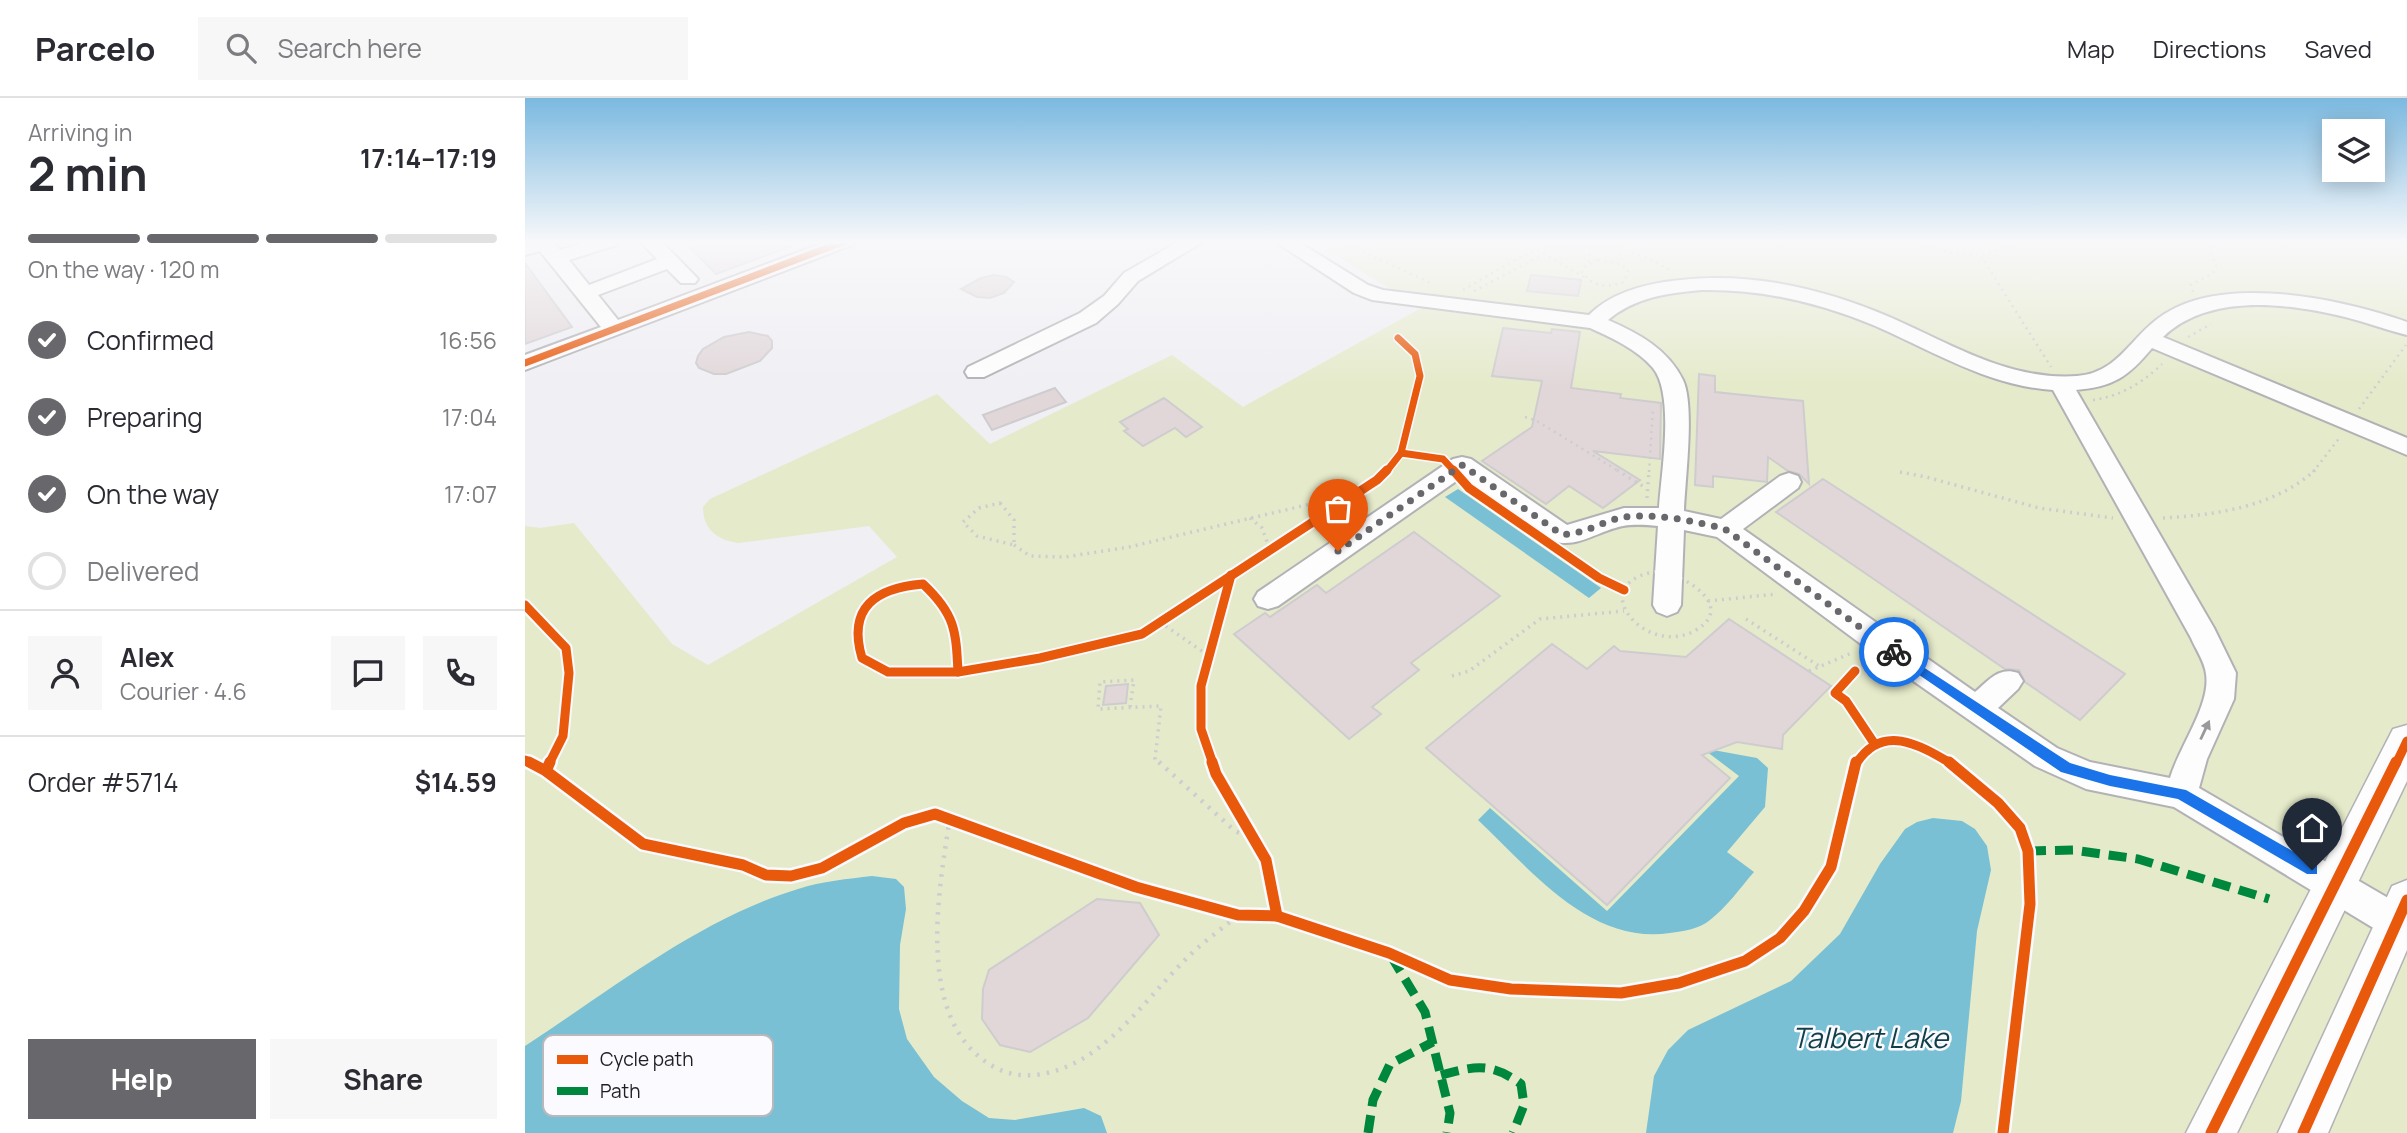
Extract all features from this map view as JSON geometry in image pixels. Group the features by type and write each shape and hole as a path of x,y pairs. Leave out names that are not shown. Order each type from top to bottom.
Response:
{"main road":[{"path":"2211,1133 2407,740"},
{"path":"2303,1133 2405,919"}],"street":[{"path":"582,289 614,329"},
{"path":"585,293 595,289"},
{"path":"525,363 718,289"},
{"path":"976,372 1088,318 1120,289"},
{"path":"1362,289 1396,299 1594,322 1629,337 1662,365 1673,383 1676,415 1667,605"},
{"path":"1594,322 1616,304 1660,289"},
{"path":"1788,289 1860,311 1967,362 1999,374 2081,383 2109,376 2120,370 2149,339 2178,316 2210,305 2288,299 2351,310 2407,330"},
{"path":"2149,339 2407,447"},
{"path":"2058,379 2203,636 2221,673 2219,699 2191,759 2181,794"},
{"path":"1268,599 1462,465 1561,534 1571,535 1624,517 1671,519 1725,529 1794,581 2066,768 2181,794 2335,883 2405,919"},
{"path":"1725,529 1789,482"},
{"path":"1977,709 2008,681"}],"path":[{"path":"2002,289 2058,379"},
{"path":"2191,289 2202,298"},
{"path":"2186,339 2215,322"},
{"path":"2353,418 2407,343"},
{"path":"1648,504 1646,488 1654,398"},
{"path":"1525,417 1537,421 1646,488"},
{"path":"2159,519 2208,515 2286,490 2310,474 2326,458 2346,428"},
{"path":"1900,472 1920,474 1967,490 2050,510 2122,519"},
{"path":"1335,507 1367,487"},
{"path":"1014,545 1014,520 1000,503 991,502 981,507 968,514 963,522 977,536 1014,545 1030,556 1065,557 1129,547 1357,493"},
{"path":"1250,518 1262,528 1270,550"},
{"path":"1260,556 1281,543"},
{"path":"1612,584 1624,590"},
{"path":"1708,601 1777,594"},
{"path":"1452,676 1469,671 1540,619 1624,611"},
{"path":"1151,628 1170,615"},
{"path":"1746,618 1819,666"},
{"path":"1160,622 1208,661 1213,642"},
{"path":"1130,707 1134,680 1100,682 1098,709 1161,706 1155,760 1234,831 1255,841"},
{"path":"963,822 946,817 938,953 943,988 949,1013 962,1040 984,1062 1009,1074 1046,1074 1085,1057 1124,1026 1191,954 1238,915"},
{"path":"1242,818 1261,850"},
{"path":"1226,912 1251,915"}],"green space":[{"path":"1391,289 2407,289 2407,1133 525,1133 525,526 540,528 574,523 672,644 708,665 897,557 869,526 731,542 713,532 706,522 703,507 710,499 937,394 990,444 1172,355 1243,407 1421,308"}],"water":[{"path":"1458,489 1601,588 1589,598 1445,497"},
{"path":"1702,748 1757,758 1768,768 1765,807 1727,852 1754,872 1722,909 1696,928 1670,933 1641,934 1588,916 1541,881 1478,820 1490,808 1607,911 1739,776"},
{"name":"Talbert Lake","path":"1933,818 1962,821 1975,829 1987,846 1991,870 1977,931 1961,1101 1953,1133 1646,1133 1654,1076 1668,1050 1688,1030 1791,981 1840,934 1880,864 1905,829 1917,822"},
{"path":"872,876 896,879 904,887 906,909 900,945 899,1009 907,1039 934,1077 962,1101 989,1118 1015,1120 1084,1108 1101,1116 1107,1133 525,1133 525,1046 657,958 726,918 807,886"}],"building":[{"path":"525,289 544,289 572,327 525,344"},
{"path":"962,289 1007,289 990,298 977,297"},
{"path":"1527,289 1579,289 1578,296"},
{"path":"1503,328 1551,333 1552,329 1580,332 1571,388 1621,394 1620,398 1661,403 1660,459 1593,451 1640,480 1603,508 1569,486 1546,504 1482,461 1532,427 1542,381 1492,376"},
{"path":"749,332 768,336 772,341 772,348 760,361 726,374 714,374 699,368 696,363 703,349 724,337"},
{"path":"1699,374 1715,376 1715,392 1803,401 1809,484 1799,474 1788,471 1768,457 1767,482 1713,476 1713,487 1695,485"},
{"path":"1055,388 1066,402 992,430 983,415"},
{"path":"1164,398 1202,427 1186,437 1175,428 1143,446 1124,431 1128,429 1120,422"},
{"path":"1823,479 2125,674 2080,720 2025,682 2019,670 2005,669 1776,512"},
{"path":"1414,532 1500,596 1411,663 1419,670 1372,707 1381,714 1349,739 1234,634 1265,613 1270,617 1317,585 1326,593"},
{"path":"1729,619 1831,686 1783,735 1782,749 1737,742 1702,755 1730,778 1607,905 1426,748 1552,644 1587,669 1614,646 1620,651 1686,657"},
{"path":"1128,684 1126,703 1103,705 1106,686"},
{"path":"1097,899 1140,903 1159,935 1088,1018 1030,1052 1000,1045 982,1019 983,989 989,970"}],"marked path":[{"path":"2028,851 2073,850 2138,859 2269,899"},
{"path":"1391,956 1425,1012 1450,1113 1447,1133"},
{"path":"1368,1133 1373,1100 1390,1064 1433,1042"},
{"path":"1441,1075 1474,1067 1492,1068 1521,1084 1524,1105 1513,1133"}],"cycle path":[{"path":"525,363 718,289"},
{"path":"958,672 888,672 862,658 857,641 857,626 861,614 879,595 907,585 923,584 944,605 954,623 958,672 1040,658 1142,634 1377,480 1391,467 1401,453 1420,376 1415,354 1398,338"},
{"path":"1401,453 1443,459 1469,488 1599,578 1624,590"},
{"path":"1231,575 1201,686 1201,729 1216,774 1266,860 1277,916"},
{"path":"525,605 566,648 569,673 563,736 546,771"},
{"path":"1855,671 1835,693 1846,701 1874,743"},
{"path":"525,760 546,771 643,844 743,865 766,875 791,876 822,868 904,823 935,814 1136,887 1238,915 1277,916 1389,953 1450,980 1511,989 1621,993 1679,983 1745,961 1780,938 1804,911 1831,867 1856,762 1874,743 1898,739 1930,751 1960,769 1998,803 2020,828 2028,851 2030,904 2003,1133"},
{"path":"2211,1133 2407,741"},
{"path":"2303,1133 2407,900"}],"way so far":[{"path":"1338,551 1462,465 1561,534 1571,535 1594,525 1624,517 1641,516 1725,529 1894,652"}],"route":[{"path":"1894,652 2066,768 2087,775 2181,794 2312,870"}]}
